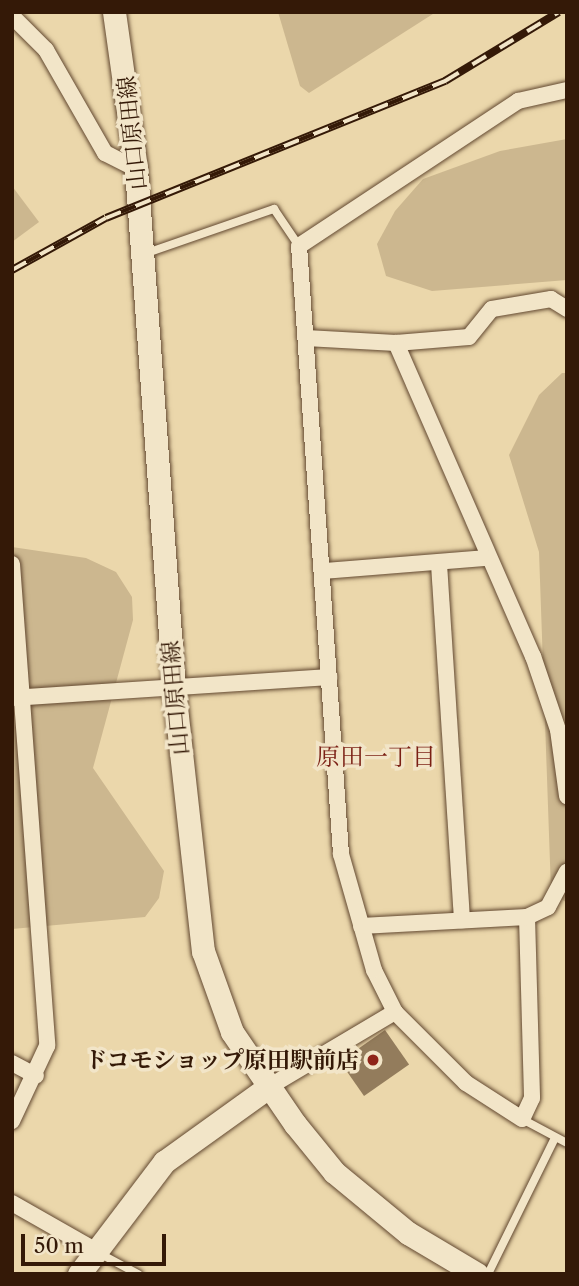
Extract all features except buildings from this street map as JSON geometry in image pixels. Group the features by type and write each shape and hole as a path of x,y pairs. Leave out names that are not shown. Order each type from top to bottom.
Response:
{"main road":[{"name":"山口原田線","path":"114,12 136,169 174,689 203,951 232,1032 267,1088 334,1171 408,1233 477,1274"},
{"path":"79,1274 93,1249 164,1162 267,1088"}],"street":[{"path":"12,16 46,50 105,153 136,169"},
{"path":"527,917 532,1098 522,1119 466,1083 395,1012 361,926 341,854 324,570 299,246 519,101 567,90"},
{"path":"306,338 396,343 469,337 492,309 551,299 567,309"},
{"path":"396,343 485,558 533,656 558,730 567,796"},
{"path":"324,570 439,565 485,558"},
{"path":"12,564 19,697 47,1045 36,1076 12,1121"},
{"path":"439,565 462,920"},
{"path":"19,697 329,677"},
{"path":"361,926 527,917 548,907 567,872"},
{"path":"267,1088 395,1012"},
{"path":"12,1063 36,1076"},
{"path":"12,1203 93,1249"}],"lane":[{"path":"144,254 274,209 299,246"},
{"path":"522,1119 567,1143"},
{"path":"488,1274 555,1138"},
{"path":"93,1249 138,1274"}],"shaded area":[{"path":"278,12 436,12 309,93 300,86"},
{"path":"567,139 567,280 432,291 386,276 377,244 395,211 423,179 500,151"},
{"path":"12,186 39,222 12,242"},
{"path":"562,373 567,373 567,903 551,891 539,552 509,455 539,395"},
{"path":"12,547 86,558 116,572 132,597 133,620 93,768 164,871 159,898 145,917 12,929"}],"railway":[{"path":"12,270 106,218 445,81 559,12"}],"place":[{"name":"ドコモショップ原田駅前店","path":"373,1060"}],"district":[{"name":"原田一丁目","path":"376,757"}]}
